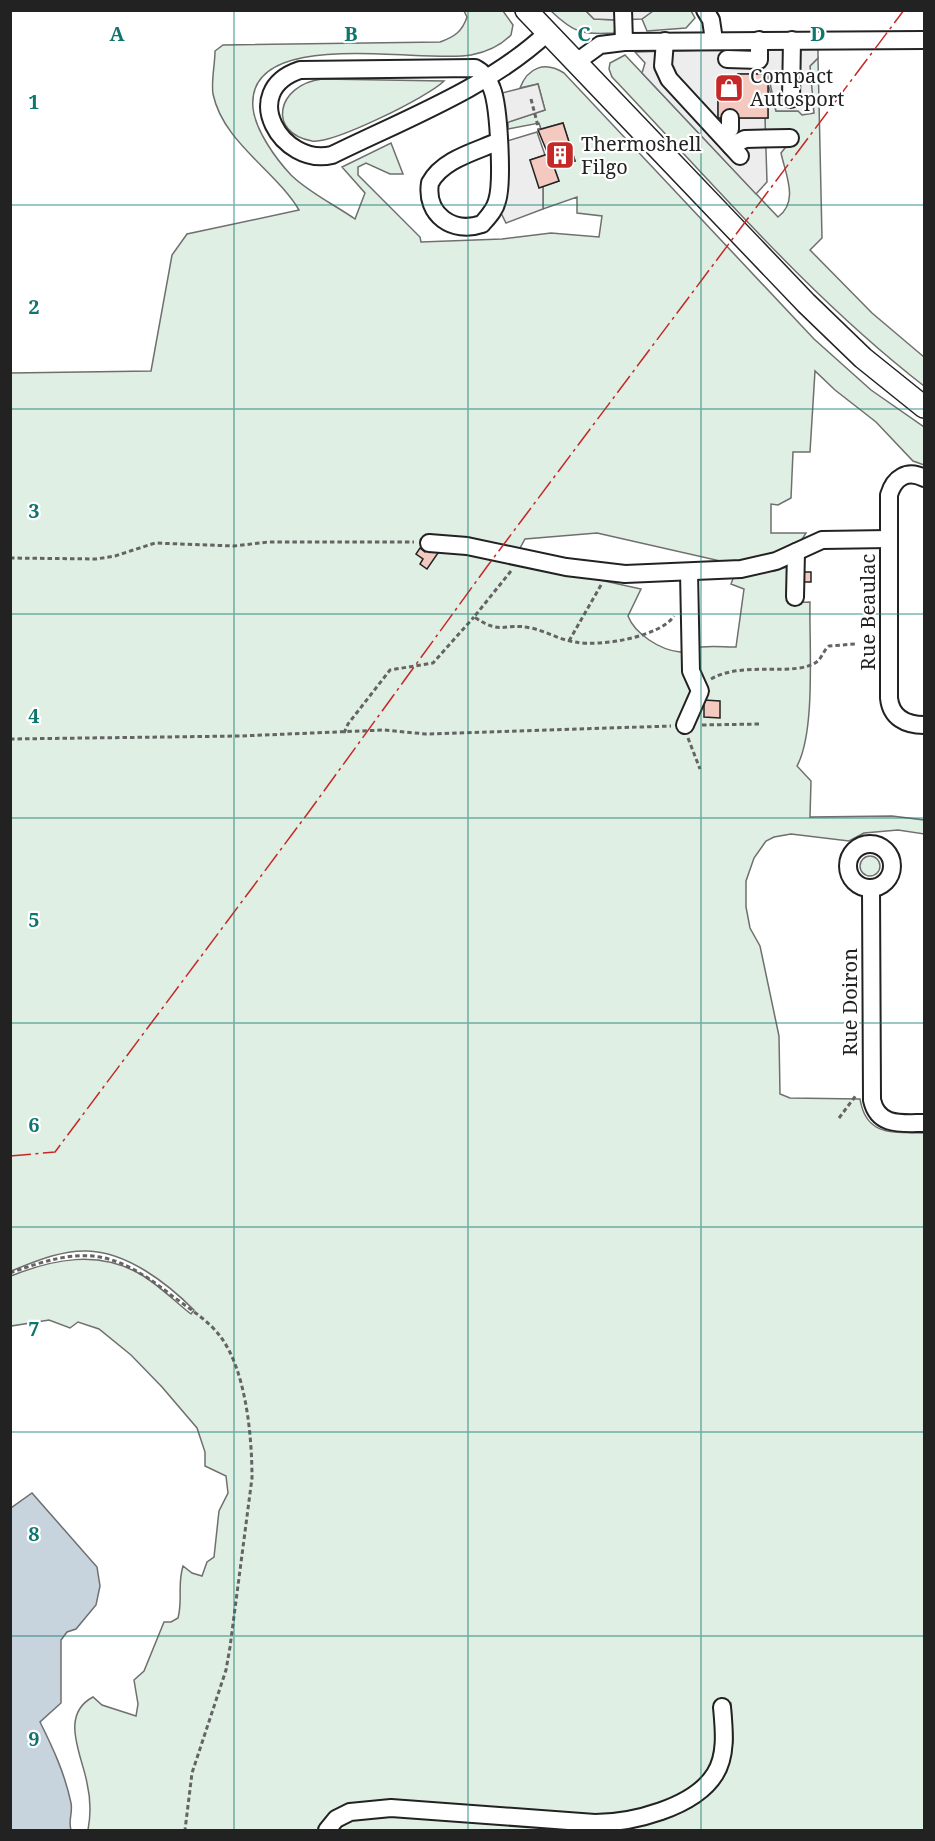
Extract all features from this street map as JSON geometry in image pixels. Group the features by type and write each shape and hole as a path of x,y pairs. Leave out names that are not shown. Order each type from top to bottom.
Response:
{"main road":[{"path":"526,10 818,316 879,371 924,407"}],"street":[{"path":"623,10 624,42"},
{"path":"705,10 721,40 727,59 728,80"},
{"path":"497,142 450,163 433,177 429,193 431,203 447,222 459,228 470,228 482,224 497,205 500,191 498,110 486,78 475,68 300,70 289,74 273,87 268,111 272,123 289,144 311,157 323,158 486,78 519,57 547,33"},
{"path":"727,59 750,67 759,60 759,40"},
{"path":"791,99 792,40"},
{"path":"576,63 600,45 624,42 924,40"},
{"path":"665,41 663,66 669,79 731,146"},
{"path":"730,118 731,146"},
{"path":"731,146 745,139 790,138"},
{"name":"Rue Beaulac","path":"924,478 911,473 899,477 889,495 890,704 901,721 924,725"},
{"path":"429,543 467,546 523,556 566,567 608,573 689,572 750,568 776,561 828,539 889,539"},
{"path":"795,597 796,552"},
{"path":"685,725 686,717 699,698 699,686 690,671 689,572"},
{"name":"Rue Doiron","path":"871,889 871,1093 877,1114 889,1122 924,1123"},
{"path":"327,1830 336,1819 350,1812 391,1808 595,1823 619,1823 642,1818 683,1801 714,1777 723,1748 722,1707"}],"path":[{"path":"531,99 539,130"},
{"path":"10,558 96,559 115,556 155,543 234,546 268,542 429,543"},
{"path":"344,733 381,678 396,667 433,663 523,556"},
{"path":"569,641 608,573"},
{"path":"474,617 491,628 528,628 569,641 595,643 625,639 661,629 669,623 689,595"},
{"path":"699,686 718,675 743,668 779,669 811,664 819,661 829,646 855,644"},
{"path":"10,740 344,733 384,730 436,734 760,724"},
{"path":"685,725 700,770"},
{"path":"839,1118 857,1094"},
{"path":"10,1273 42,1262 77,1255 117,1261 143,1273 208,1324 219,1334 233,1359 252,1450 252,1478 226,1670 197,1754 185,1830"}],"green space":[{"path":"653,10 691,11 695,18 686,28 647,31 642,19"},
{"path":"464,11 503,11 513,25 511,35 493,48 471,55 341,54 306,57 277,66 258,82 253,108 262,135 273,153 298,181 355,219 365,193 342,167 391,143 403,174 390,174 366,163 358,167 358,175 420,237 421,242 502,239 551,233 599,237 602,216 577,213 577,197 543,209 543,186 559,181 554,167 575,161 563,123 541,129 539,123 508,129 508,122 545,110 538,84 520,88 523,81 538,68 557,69 564,73 814,339 871,390 924,427 924,465 913,461 876,422 815,371 810,452 793,452 791,498 778,505 771,504 771,533 806,533 798,546 767,560 774,571 790,566 788,603 810,602 809,710 803,751 797,766 811,781 810,817 892,816 924,820 924,834 898,830 864,833 849,841 791,834 774,837 766,841 754,858 746,881 746,907 750,928 760,946 779,1036 780,1094 790,1098 860,1099 868,1120 875,1126 892,1132 924,1133 924,1830 333,1830 346,1820 401,1813 633,1826 668,1804 618,1819 357,1803 338,1810 320,1830 88,1830 90,1801 75,1736 77,1714 93,1697 102,1705 136,1716 138,1704 134,1680 144,1671 164,1622 171,1622 178,1618 183,1566 192,1573 202,1576 207,1562 214,1557 219,1511 228,1493 226,1476 205,1466 205,1452 197,1428 131,1355 99,1329 78,1322 70,1328 49,1320 11,1326 11,1276 43,1265 76,1260 108,1262 124,1266 153,1283 191,1314 194,1310 172,1290 145,1271 117,1257 102,1253 67,1252 11,1271 11,373 151,371 172,255 187,234 299,210 227,127 213,94 215,51 223,45 440,42 457,33 463,27 467,17","holes":["597,533 738,565 731,584 744,589 736,647 703,647 680,652 664,648 649,640 631,623 628,616 641,589 513,561 525,539","724,1700 731,1703 733,1742 725,1768 669,1803 707,1776 715,1757 716,1706"]},
{"path":"551,11 586,11 594,19 617,20 614,33 594,34 579,31 566,24"},
{"path":"625,55 778,217 784,211 789,196 788,179 781,153 785,148 796,144 795,131 765,131 765,118 768,118 768,84 776,111 798,111 811,90 810,66 818,58 822,238 810,250 872,313 924,357 924,386 841,315 801,277 612,77 609,69 610,63"},
{"path":"322,79 444,81 420,98 359,128 323,140 312,141 288,129 283,119 283,109 287,99 295,90 307,83"},
{"path":"870,856 877,859 880,866 877,873 870,876 863,873 860,866 863,859"}],"shaded area":[{"path":"586,11 653,11 642,19 617,20 594,19"},
{"path":"818,47 818,58 810,66 814,113 802,115 798,111 776,111 768,74 738,74 738,82 718,83 718,118 765,118 767,182 756,194 642,73 645,63 635,52"},
{"path":"538,84 545,110 497,126 494,95"},
{"path":"537,132 545,155 530,160 543,186 543,209 506,223 497,205 497,144"},
{"path":"32,1493 97,1567 100,1586 96,1605 76,1629 67,1632 61,1640 61,1703 40,1722 58,1761 68,1792 71,1807 71,1830 11,1830 11,1508"}],"building":[{"path":"738,74 768,74 768,118 718,118 718,83 738,82"},
{"name":"Thermoshell Filgo","path":"563,123 575,161 554,167 559,181 539,188 530,160 548,154 538,130"},
{"path":"429,547 438,553 427,569 420,564 423,559 416,554 420,548 425,552"},
{"path":"802,572 811,572 811,582 802,582"},
{"path":"704,700 720,701 720,718 704,717"}],"power":[{"path":"10,1156 55,1152 308,813 486,568 904,10"}],"place":[{"name":"Compact Autosport","path":"729,88"},
{"name":"Thermoshell Filgo","path":"560,155"}]}
